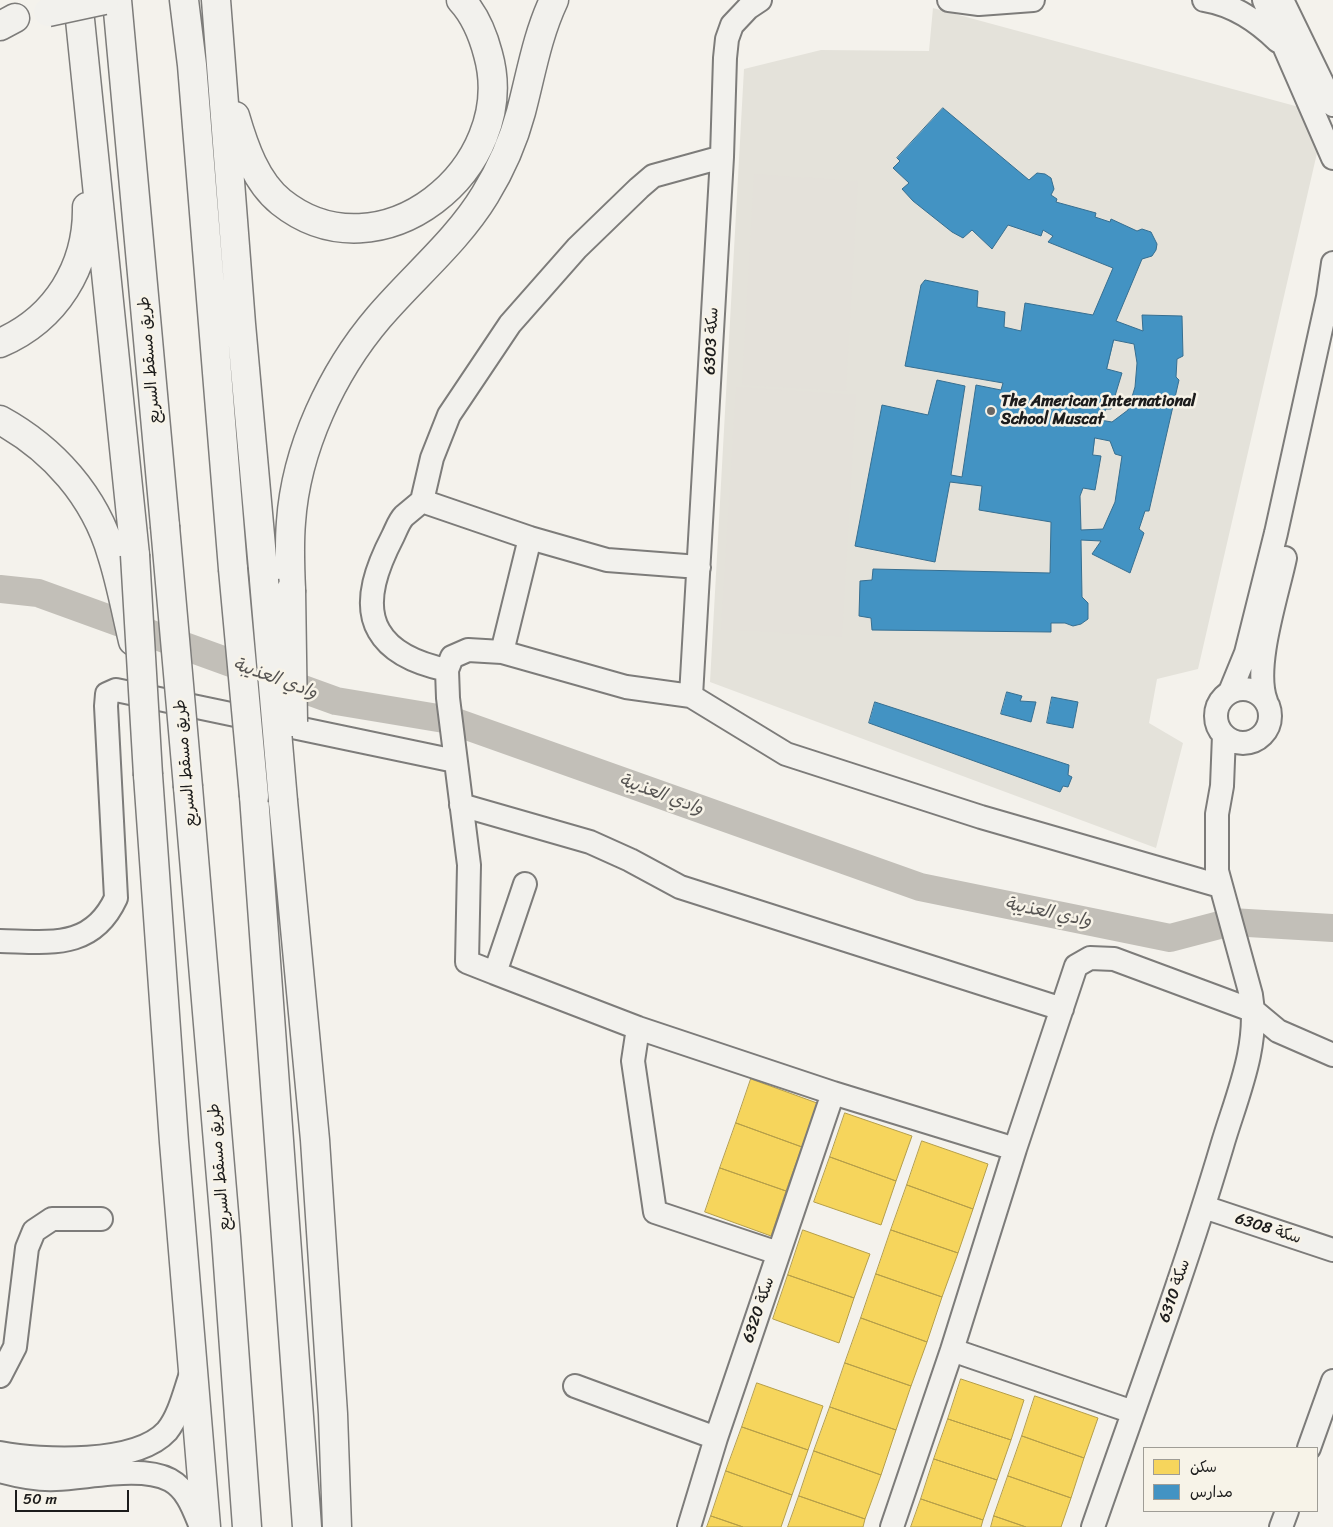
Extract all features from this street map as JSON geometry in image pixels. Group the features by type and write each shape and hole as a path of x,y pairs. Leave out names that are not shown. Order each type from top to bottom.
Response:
{"main road":[{"path":"78,0 124,555 142,679 173,1132 206,1527"},
{"path":"48,12 104,0"},
{"name":"طريق مسقط السريع","path":"117,0 188,787 226,1237 247,1527"},
{"path":"184,0 192,65 233,569 254,796 307,1527"},
{"path":"216,0 241,324 264,580 289,801 299,957 326,1298 337,1527"},
{"path":"219,34 232,107 241,136 262,181 280,202 316,221 348,227 379,226 402,219 440,197 467,168 486,129 493,106 491,64 478,27 461,0"},
{"path":"289,801 290,522 301,464 318,418 345,366 378,318 456,236 489,189 505,160 514,134 542,28 554,0"},
{"path":"0,343 40,319 72,280 79,262 87,218 84,58"},
{"path":"0,420 42,448 68,474 124,555"}],"street":[{"name":"سكة 6303","path":"691,696 727,39 732,25 748,8 760,0"},
{"path":"949,0 979,4 1032,0"},
{"path":"1207,0 1245,14 1262,26 1284,47"},
{"path":"1264,0 1333,158"},
{"path":"1282,0 1333,105"},
{"path":"447,670 424,665 400,652 379,632 371,610 374,580 386,549 403,517 422,501 432,458 449,416 510,324 577,248 653,176 722,156"},
{"path":"1333,263 1328,297 1276,533 1246,652 1230,692 1224,697 1217,709 1217,723 1224,735 1232,740 1249,742 1258,739 1268,725 1270,717 1261,688 1262,665 1333,347"},
{"path":"422,501 530,538 607,560 699,566"},
{"path":"502,652 530,538"},
{"path":"1015,1149 833,1093 638,1028 467,962 468,865 448,698 447,670 452,657 460,652 502,652 626,687 691,696 786,754 981,817 1220,886"},
{"path":"1230,692 1246,689 1260,695 1266,701"},
{"path":"0,942 64,940 82,936 96,928 108,915 116,898 106,706 107,694 116,690 455,761"},
{"path":"1224,735 1222,786 1217,814 1217,870 1254,1011"},
{"path":"1222,786 1240,762 1249,742"},
{"path":"461,806 590,842 630,860 680,887 1062,1009"},
{"path":"495,973 525,884"},
{"path":"892,1527 952,1350 1015,1149 1076,966 1090,958 1114,959 1254,1011 1278,1031 1333,1055"},
{"name":"سكة 6310","path":"1093,1527 1204,1207 1250,1052 1254,1011"},
{"path":"638,1028 632,1061 655,1212 778,1253"},
{"name":"سكة 6320","path":"689,1527 716,1438 833,1093"},
{"name":"سكة 6308","path":"1204,1207 1333,1250"},
{"path":"0,1376 15,1347 27,1248 34,1231 52,1219 101,1219"},
{"path":"952,1350 1133,1412"},
{"path":"0,1453 32,1459 116,1455 136,1450 166,1432 176,1418 193,1368"},
{"path":"1309,1447 1333,1381"},
{"path":"575,1386 716,1438"},
{"path":"0,1471 23,1477 54,1480 121,1473 145,1474 170,1480 187,1494 201,1527"},
{"path":"1281,1527 1287,1512"}],"shaded area":[{"name":"The American International School Muscat","path":"933,8 1299,107 1317,153 1198,669 1157,679 1149,723 1183,743 1156,848 710,682 744,69 821,50 929,51"},
{"path":"754,174 858,181 846,391 742,385"},
{"path":"736,387 856,395 842,637 721,629"}],"building: سكن":[{"path":"751,1079 817,1103 802,1147 736,1123"},
{"path":"845,1113 912,1136 896,1181 830,1157"},
{"path":"736,1123 802,1147 786,1191 720,1168"},
{"path":"922,1141 988,1164 973,1209 907,1185"},
{"path":"830,1157 896,1181 881,1225 814,1202"},
{"path":"720,1168 786,1191 771,1236 705,1212"},
{"path":"907,1185 973,1209 958,1253 891,1230"},
{"path":"803,1230 870,1254 854,1298 788,1275"},
{"path":"891,1230 958,1253 942,1297 876,1274"},
{"path":"876,1274 942,1297 927,1342 861,1318"},
{"path":"788,1275 854,1298 839,1343 773,1319"},
{"path":"861,1318 927,1342 911,1386 845,1363"},
{"path":"845,1363 911,1386 896,1430 830,1407"},
{"path":"961,1379 1024,1400 1011,1440 948,1419"},
{"path":"757,1383 823,1406 808,1450 742,1427"},
{"path":"1035,1396 1098,1418 1084,1458 1022,1436"},
{"path":"830,1407 896,1430 881,1475 814,1451"},
{"path":"948,1419 1011,1440 997,1480 934,1459"},
{"path":"742,1427 808,1450 792,1495 726,1471"},
{"path":"1022,1436 1084,1458 1071,1498 1008,1476"},
{"path":"814,1451 881,1475 865,1519 799,1496"},
{"path":"934,1459 997,1480 983,1520 921,1499"},
{"path":"726,1471 792,1495 781,1527 743,1527 711,1516"},
{"path":"1008,1476 1071,1498 1061,1527 1026,1527 994,1516"},
{"path":"799,1496 865,1519 863,1527 788,1527"},
{"path":"921,1499 983,1520 981,1527 911,1527"},
{"path":"711,1516 743,1527 707,1527"},
{"path":"994,1516 1026,1527 991,1527"}],"building: مدارس":[{"path":"943,108 1029,180 1037,173 1045,174 1051,178 1054,189 1051,195 1057,199 1056,202 1096,213 1095,217 1110,222 1111,219 1137,231 1142,229 1151,232 1157,244 1152,256 1142,259 1116,321 1143,331 1142,315 1182,316 1183,356 1177,359 1176,377 1179,380 1149,511 1145,511 1139,529 1144,533 1130,573 1092,554 1101,541 1081,540 1082,597 1088,603 1088,619 1081,624 1073,626 1065,623 1051,623 1051,632 872,630 871,618 859,616 860,581 872,580 873,569 1050,573 1051,522 979,510 982,486 950,482 935,562 855,546 882,405 928,415 937,380 965,386 951,475 962,477 976,385 1001,390 1003,383 905,366 921,285 925,280 978,291 977,307 1005,312 1004,327 1021,331 1025,303 1093,315 1113,268 1048,242 1053,236 1043,230 1041,236 1008,225 992,249 972,230 963,238 952,232 913,201 902,189 909,183 893,168 900,161 897,158","holes":["1114,340 1134,344 1137,363 1135,387 1128,410 1112,422 1100,420 1106,409 1111,409 1122,373 1107,369","1095,438 1110,441 1115,454 1122,456 1115,502 1103,529 1081,530 1080,496 1083,488 1095,490 1101,456 1093,455"]},
{"path":"1007,692 1022,696 1020,701 1036,702 1031,722 1001,714"},
{"path":"1052,697 1078,702 1073,728 1047,723"},
{"path":"875,702 1069,765 1068,775 1072,777 1068,787 1063,786 1060,792 869,723"}],"waterway":[{"name":"وادي العذيبة","path":"0,589 38,593 336,701 450,720 920,887 1170,938 1231,922 1333,928"}],"place":[{"name":"The American International School Muscat","path":"991,411"}]}
